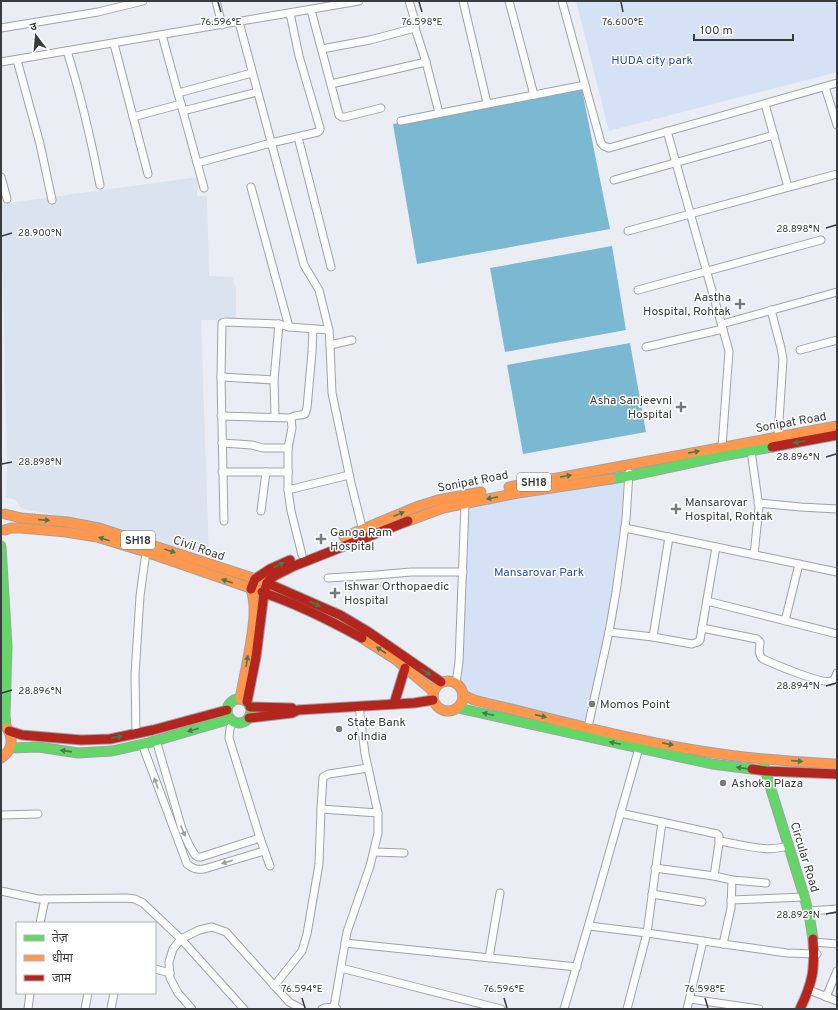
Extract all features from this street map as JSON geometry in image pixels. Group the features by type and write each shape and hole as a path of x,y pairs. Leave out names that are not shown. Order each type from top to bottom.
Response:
{"main road":[{"name":"Sonipat Road","path":"255,579 270,569 302,555 364,533 443,508 465,504 517,489 629,464 837,426"},
{"name":"Sonipat Road","path":"267,583 274,576 294,566 416,507 438,500 630,476 837,435"},
{"name":"SH18","path":"3,512 8,519 7,525 3,532"},
{"name":"Civil Road","path":"3,512 21,518 67,522 100,528 267,583 340,615 373,635 441,682"},
{"name":"Civil Road","path":"3,532 11,528 21,528 66,532 97,537 146,552 279,598 335,623 362,638 395,659 433,695"},
{"path":"1,758 5,756 12,742 12,736 6,727 7,646 1,545 3,532"},
{"path":"249,718 251,713 246,703 249,651 255,608 254,596 251,589 255,579"},
{"path":"246,703 256,657 264,593 267,583"},
{"path":"394,704 405,668"},
{"path":"458,708 462,702 463,695 461,688 456,683 447,680 436,686 433,695 435,704 442,710 447,711 458,708 712,764 770,771 837,774"},
{"path":"298,710 292,713 249,718 241,723 232,720 227,714 230,703 236,700 246,703 298,710 414,703 433,695"},
{"path":"463,695 474,700 588,727 714,754 837,764"},
{"path":"6,727 22,735 81,740 110,739 153,730 227,710"},
{"path":"10,748 39,747 78,753 112,750 142,744 232,720"},
{"name":"Circular Road","path":"761,759 770,771 777,789 807,889 810,911"},
{"name":"Circular Road","path":"772,759 770,771 789,845 805,897 816,924 817,973 806,1009"},
{"name":"Circular Road","path":"800,1009 811,991"}],"street":[{"path":"216,1 222,25"},
{"path":"1,62 290,14 339,3 359,1"},
{"path":"409,1 439,113"},
{"path":"463,1 487,103"},
{"path":"509,1 534,95"},
{"path":"562,1 599,138 601,143 609,148 837,83"},
{"path":"1,28 98,12 139,2"},
{"path":"310,10 339,115 346,117 382,108"},
{"path":"197,163 318,132 320,130 299,56 290,14"},
{"path":"239,22 304,265 319,290 330,345 332,393 349,475 364,533"},
{"path":"322,49 370,40 415,28"},
{"path":"162,35 204,188"},
{"path":"114,44 148,174"},
{"path":"67,51 91,143 100,185"},
{"path":"17,60 40,144 52,200"},
{"path":"331,84 426,62"},
{"path":"178,93 252,73"},
{"path":"401,121 585,84"},
{"path":"825,87 837,125"},
{"path":"132,117 257,92"},
{"path":"765,104 788,187"},
{"path":"667,131 729,351 722,446"},
{"path":"614,180 774,135"},
{"path":"298,137 331,267"},
{"path":"628,231 837,174"},
{"path":"1,177 7,199"},
{"path":"251,187 289,327"},
{"path":"638,290 821,240"},
{"path":"646,347 723,327 771,310 837,292"},
{"path":"771,310 783,359 778,436"},
{"path":"224,521 221,416 222,323 279,324 289,327 328,330"},
{"path":"275,417 274,380 279,324"},
{"path":"221,416 291,418 294,416 303,415 306,412 313,329"},
{"path":"330,345 352,340"},
{"path":"800,350 837,340"},
{"path":"221,377 274,380"},
{"path":"291,418 292,428 288,448 288,490 291,511 302,555"},
{"path":"222,443 262,448 288,448"},
{"path":"751,451 758,503 754,555"},
{"path":"588,727 609,632 616,592 625,528 630,476 629,464"},
{"path":"222,472 288,472"},
{"path":"261,511 266,472"},
{"path":"288,490 349,475"},
{"path":"758,503 837,509"},
{"path":"456,683 459,662 465,504"},
{"path":"625,528 837,572"},
{"path":"653,637 669,537"},
{"path":"609,632 696,643 698,642 700,640 716,547"},
{"path":"136,734 135,675 140,596 146,552"},
{"path":"785,621 799,564"},
{"path":"328,578 411,572 463,572"},
{"path":"707,601 837,634"},
{"path":"702,628 757,639 760,642 760,656 763,659 809,677 824,681 831,681 835,678 837,673"},
{"path":"322,1009 335,1008 347,932 370,866 378,833 378,813 365,754 359,706"},
{"path":"232,720 229,738 270,866"},
{"path":"156,740 182,829 195,855 201,857 260,838"},
{"path":"142,744 187,864 192,868 204,870 264,850"},
{"path":"567,1008 577,967 639,748"},
{"path":"274,986 302,951 307,934 319,864 323,777 329,774 368,768"},
{"path":"321,809 378,813"},
{"path":"620,813 717,834 719,836 719,840 714,876"},
{"path":"1,815 38,814"},
{"path":"627,1009 647,933 662,822"},
{"path":"719,840 774,849 789,845"},
{"path":"374,852 404,853"},
{"path":"655,868 732,880 766,883"},
{"path":"723,944 731,908 732,880"},
{"path":"1,891 38,899 126,898 140,901 181,939 244,1009"},
{"path":"489,958 500,893"},
{"path":"652,894 702,902"},
{"path":"732,900 805,897"},
{"path":"40,922 45,899"},
{"path":"810,911 837,909"},
{"path":"589,926 787,953 816,954"},
{"path":"190,1008 178,993 170,978 169,962 173,949 181,939 199,930 212,927 226,932 289,1002 302,1009"},
{"path":"687,1009 703,941"},
{"path":"816,942 837,944"},
{"path":"345,943 577,967"},
{"path":"341,968 481,1006 501,1009"},
{"path":"156,969 170,973"},
{"path":"826,997 837,971"},
{"path":"811,991 837,1001"},
{"path":"28,1009 30,994"},
{"path":"85,1009 88,994"},
{"path":"111,1009 114,994"},
{"path":"690,999 759,1009"}],"shaded area":[{"path":"198,177 197,196 207,196 209,276 232,277 236,288 236,320 201,320 209,557 96,522 22,509 15,500 6,497 7,467 3,273 1,266 1,204"}],"green space":[{"name":"HUDA city park","path":"576,1 837,1 837,72 609,131"},
{"name":"Mansarovar Park","path":"629,473 625,528 607,631 587,727 463,695 458,684 464,503"}],"water":[{"path":"582,90 610,229 417,264 393,124"},
{"path":"612,246 626,330 505,352 490,268"},
{"path":"630,343 646,432 523,454 507,365"}],"traffic: fast":[{"path":"611,479 772,447"},
{"path":"1,546 7,646 6,727"},
{"path":"239,699 247,703 251,711 247,719 239,723 231,719 227,711 231,703 239,699"},
{"path":"458,708 712,764 752,769"},
{"path":"10,748 39,747 78,753 112,751 148,743 230,719"},
{"path":"764,767 802,889 809,914 813,939"}],"traffic: slow":[{"path":"509,487 837,426"},
{"path":"408,521 443,508 518,493 611,479"},
{"path":"344,537 416,507 438,500 481,492"},
{"path":"5,514 21,518 67,522 99,528 262,581"},
{"path":"5,530 11,528 21,528 66,532 97,537 146,552 262,592"},
{"path":"240,699 253,625 254,603 251,589"},
{"path":"362,638 395,659 433,691"},
{"path":"448,681 459,685 463,696 459,707 448,711 437,707 433,696 437,685 448,681"},
{"path":"463,695 474,700 664,745 742,757 837,764"},
{"path":"1,758 8,752 11,744 11,736 7,728"}],"traffic: jam":[{"path":"772,447 837,435"},
{"path":"262,592 264,593 267,583 274,576 294,566 408,521"},
{"path":"251,589 255,579 270,569 290,560"},
{"path":"267,583 340,615 367,631 441,682"},
{"path":"247,702 256,657 264,593 314,613 362,638"},
{"path":"394,704 405,668"},
{"path":"249,718 292,713 298,710 414,703 433,700"},
{"path":"250,707 292,708"},
{"path":"9,731 22,735 81,740 110,739 153,730 227,710"},
{"path":"752,769 837,774"},
{"path":"800,1009 808,991 812,975 814,959 813,939"}],"place":[{"name":"Aastha Hospital, Rohtak","path":"740,304"},
{"name":"Asha Sanjeevni Hospital","path":"681,407"},
{"name":"Mansarovar Hospital, Rohtak","path":"676,509"},
{"name":"Ganga Ram Hospital","path":"321,539"},
{"name":"Ishwar Orthopaedic Hospital","path":"335,593"},
{"name":"Momos Point","path":"592,704"},
{"name":"State Bank of India","path":"339,729"},
{"name":"Ashoka Plaza","path":"723,783"}]}
